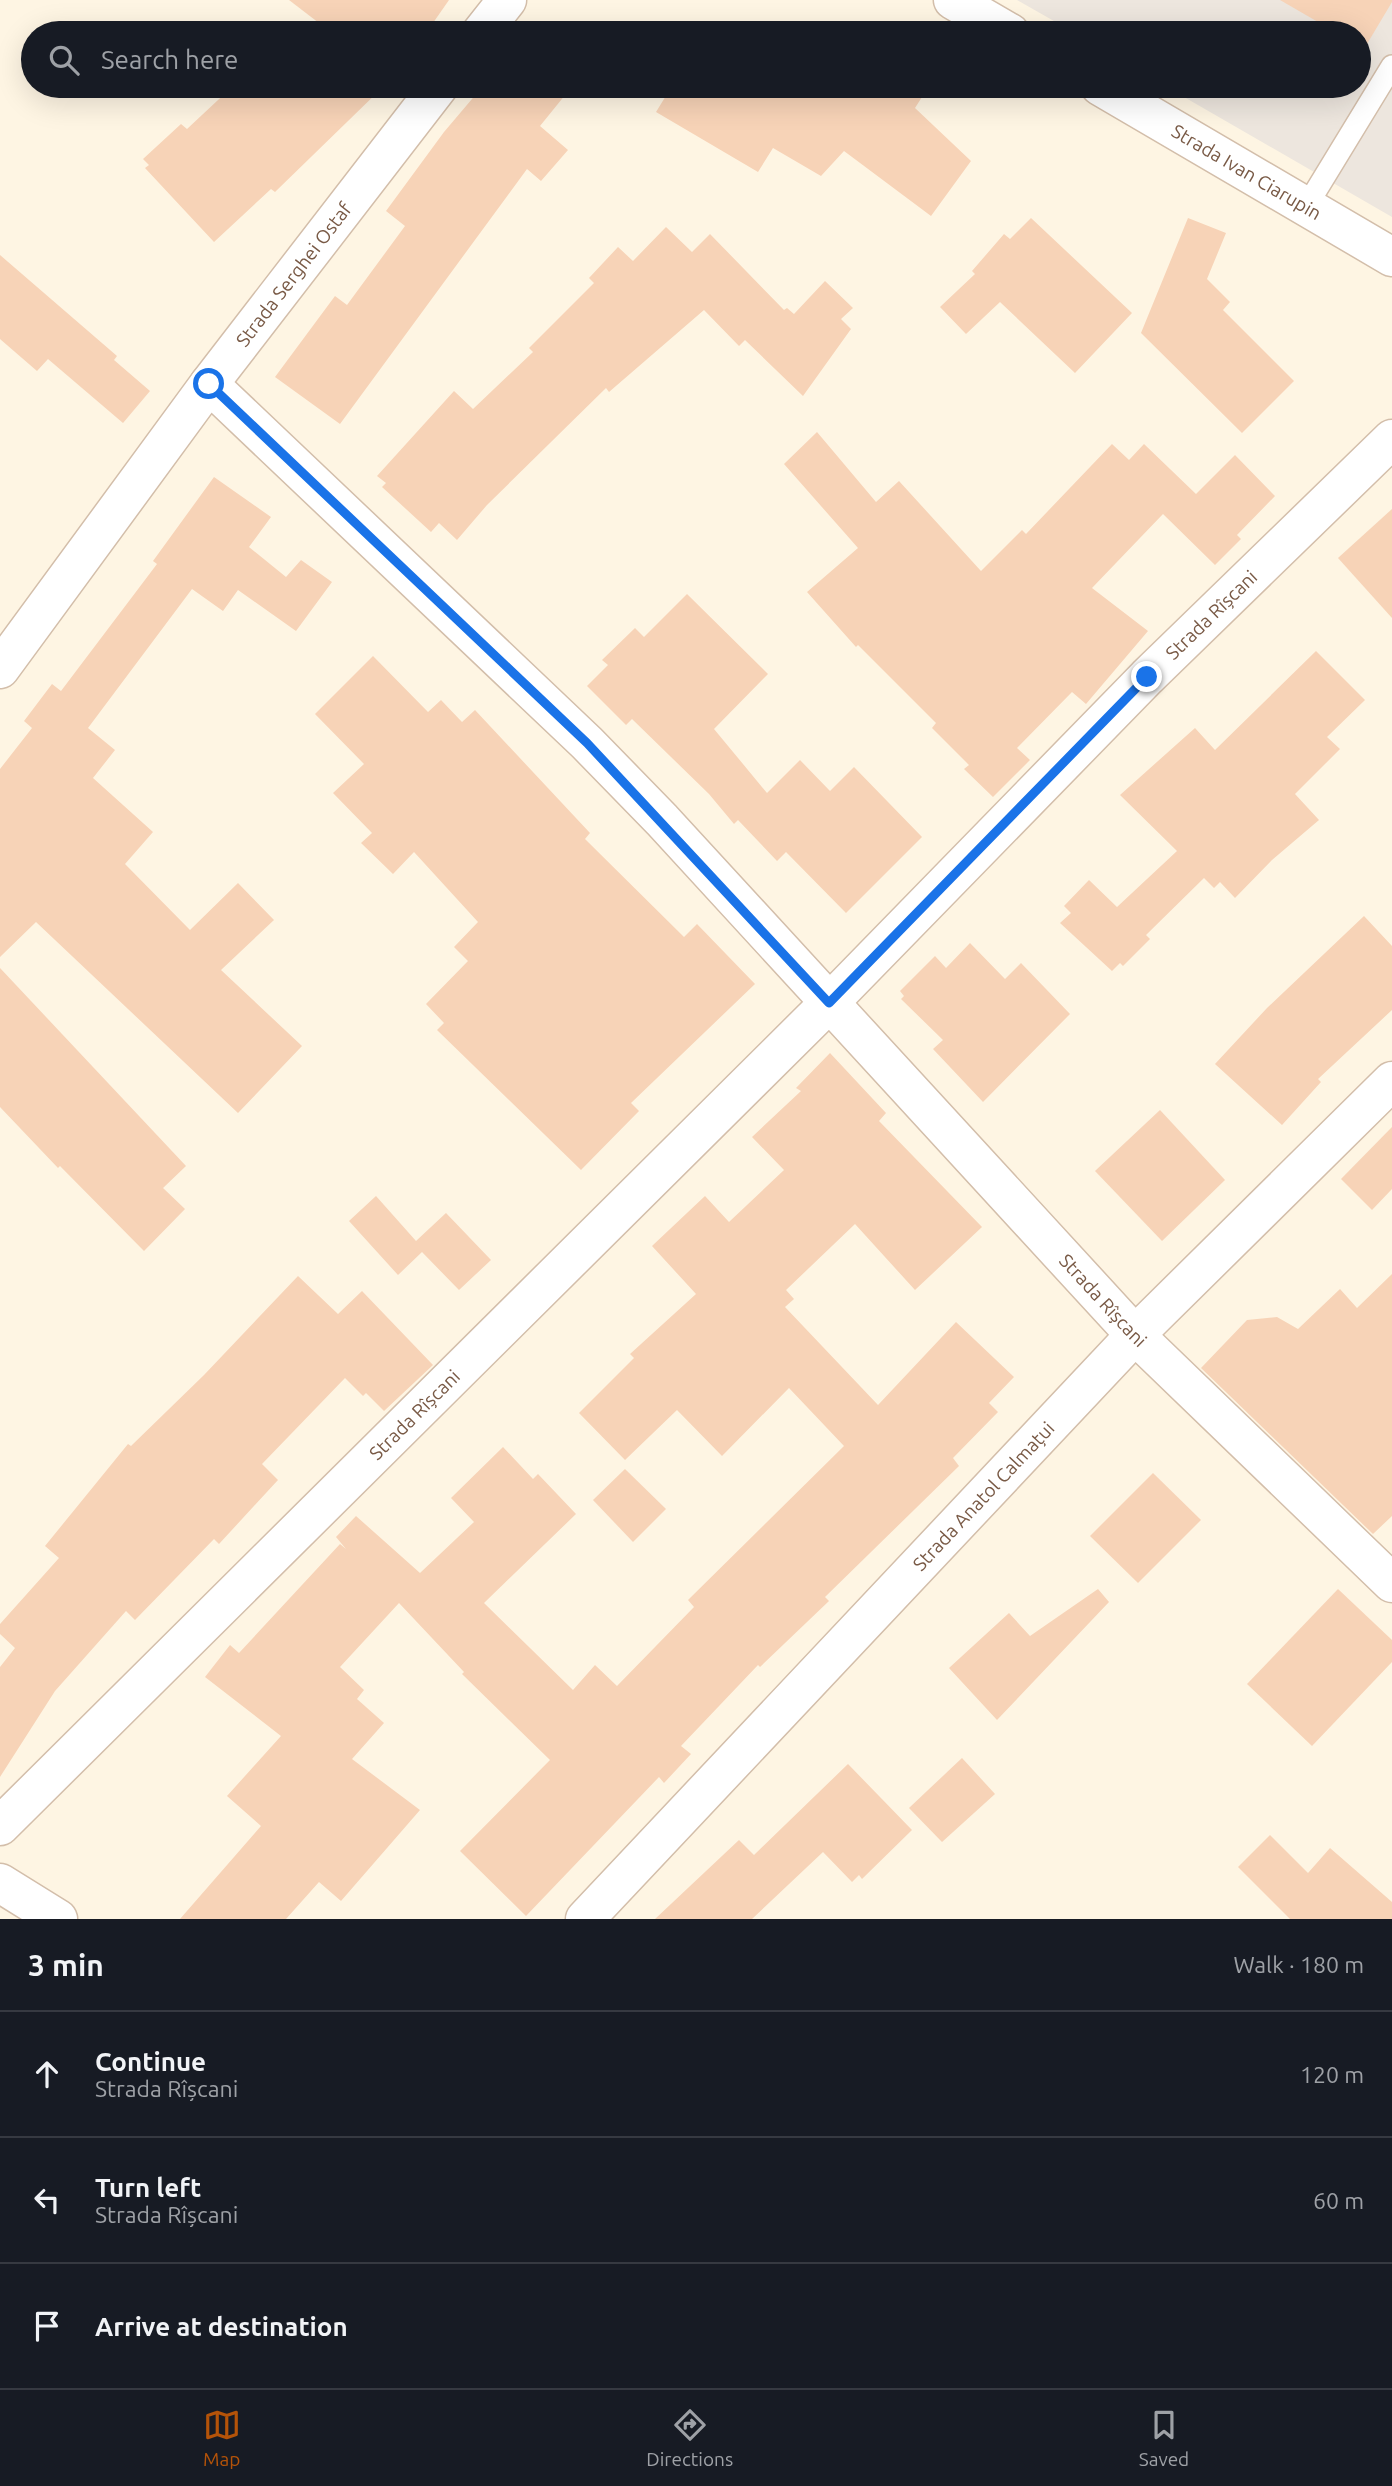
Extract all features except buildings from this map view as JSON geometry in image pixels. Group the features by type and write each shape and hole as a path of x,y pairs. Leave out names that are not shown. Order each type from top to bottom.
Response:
{"street":[{"path":"490,21 507,0"},
{"path":"953,0 989,21"},
{"name":"Strada Serghei Ostaf","path":"0,669 209,384 430,98"},
{"name":"Strada Ivan Ciarupin","path":"1120,98 1392,257"},
{"name":"Strada Rîșcani","path":"209,384 587,743 1135,1335 1392,1583"},
{"name":"Strada Rîșcani","path":"0,1826 829,1003 1147,677 1392,439"},
{"name":"Strada Anatol Calmațui","path":"584,1919 1135,1335 1392,1081"},
{"path":"0,1883 58,1919"}],"lane":[{"path":"1306,207 1392,66"}],"shaded area":[{"path":"1017,0 1392,0 1392,217 1186,98 1371,98 1371,21 1054,21"}],"route":[{"path":"209,384 587,743 662,820 829,1003 1147,677"}]}
